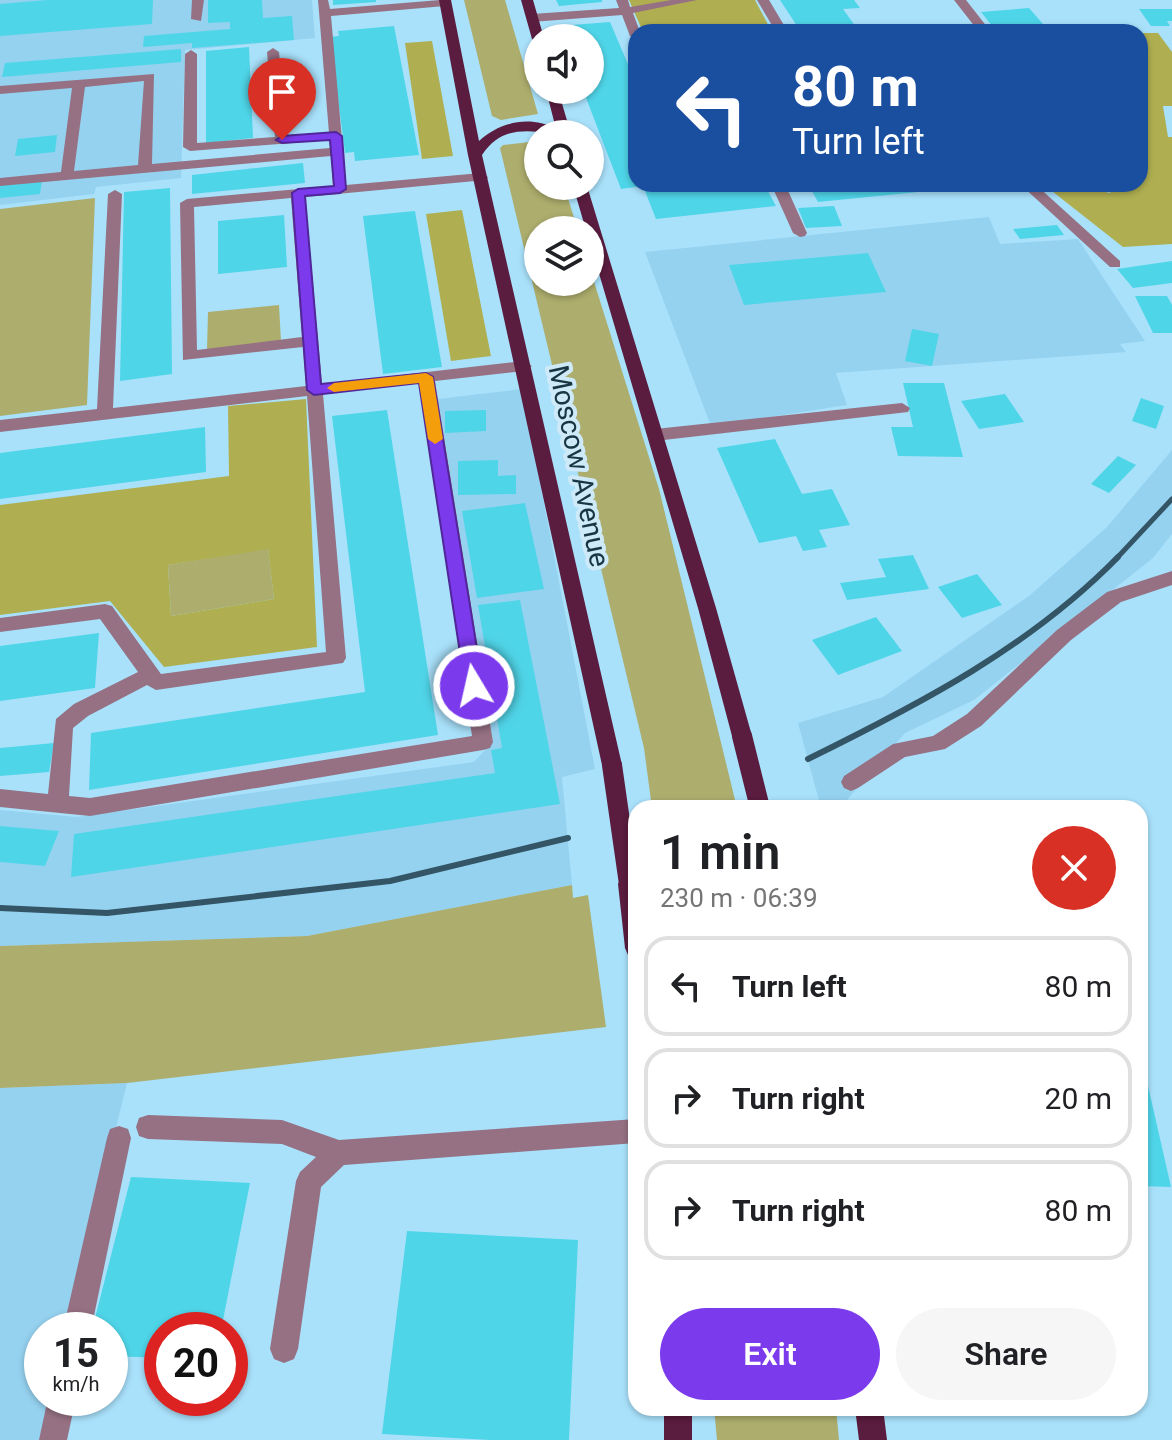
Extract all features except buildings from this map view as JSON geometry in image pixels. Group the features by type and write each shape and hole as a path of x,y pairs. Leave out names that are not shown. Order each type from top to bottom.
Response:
{"main road":[{"path":"527,0 534,24"},
{"name":"Moscow Avenue","path":"445,1 475,155 612,765 628,877"},
{"path":"475,155 482,141 502,129 524,127"},
{"path":"584,200 707,608 758,800"},
{"path":"678,1416 678,1440"},
{"path":"870,1416 873,1440"}],"street":[{"path":"197,19 198,0"},
{"path":"532,18 624,5 691,0"},
{"path":"763,0 777,24"},
{"path":"960,0 979,24"},
{"path":"340,189 324,6 445,1"},
{"path":"624,5 631,24"},
{"path":"273,52 282,140"},
{"path":"191,54 190,147 336,136"},
{"path":"0,90 150,77 145,169"},
{"path":"67,176 79,84"},
{"path":"0,182 337,151"},
{"path":"310,341 189,356 187,203 481,177"},
{"path":"782,192 800,233"},
{"path":"1036,192 1115,264"},
{"path":"0,625 105,611 156,682 336,658 298,193"},
{"path":"105,414 115,194"},
{"path":"0,426 524,366"},
{"path":"0,798 90,807 483,742 426,377"},
{"path":"655,435 902,408"},
{"path":"851,782 900,750 938,743 974,720 1064,635 1114,597 1172,578"},
{"path":"58,804 63,725 81,710 151,674"},
{"path":"148,1127 282,1132 339,1153 628,1132"},
{"path":"81,1312 119,1138"},
{"path":"284,1349 309,1181 339,1153"},
{"path":"53,1440 58,1416"}],"shaded area":[{"path":"0,0 312,0 315,38 185,50 181,178 96,187 94,194 0,205"},
{"path":"464,0 505,0 524,66 524,104 535,104 538,114 501,120 492,116"},
{"path":"629,0 755,0 768,24 640,24"},
{"path":"1148,33 1158,33 1172,52 1172,106 1163,106 1168,137 1172,137 1172,244 1123,247 1053,192 1148,192"},
{"path":"432,41 453,156 422,159 405,43"},
{"path":"524,143 524,200 568,200 574,216 524,216 524,248 500,148"},
{"path":"95,198 87,405 0,416 0,209"},
{"path":"462,210 491,356 451,361 426,214"},
{"path":"989,217 1000,244 1078,239 1145,341 1120,344 1126,352 836,373 847,405 711,426 645,252"},
{"path":"536,296 598,296 659,489 735,800 651,800 644,748"},
{"path":"279,305 281,342 207,350 208,312"},
{"path":"522,389 595,769 562,777 572,885 307,936 0,946 0,810 77,817 474,762 493,741 438,399"},
{"path":"306,399 317,647 164,667 110,601 0,615 0,505 229,476 228,406","holes":["268,549 274,599 171,616 168,565"]},
{"path":"1172,450 1172,534 1153,558 974,700 905,733 847,800 819,800 798,723 883,697 1029,596 1107,527"},
{"path":"268,548 274,599 171,616 168,565"},
{"path":"572,885 573,898 588,895 606,1027 127,1083 0,1088 0,946 307,936"},
{"path":"127,1083 70,1312 24,1312 24,1416 46,1416 40,1440 0,1440 0,1088"},
{"path":"715,1416 837,1416 839,1440 717,1440"}],"railway":[{"path":"1117,558 1172,499"},
{"path":"808,759 932,695 1011,646 1048,619 1117,558"},
{"path":"0,908 107,913 390,881 568,838"}],"slow traffic":[{"path":"334,388 426,377 435,439"}],"route":[{"path":"282,140 336,136 340,189 298,193 314,390 426,377 474,686"}]}
